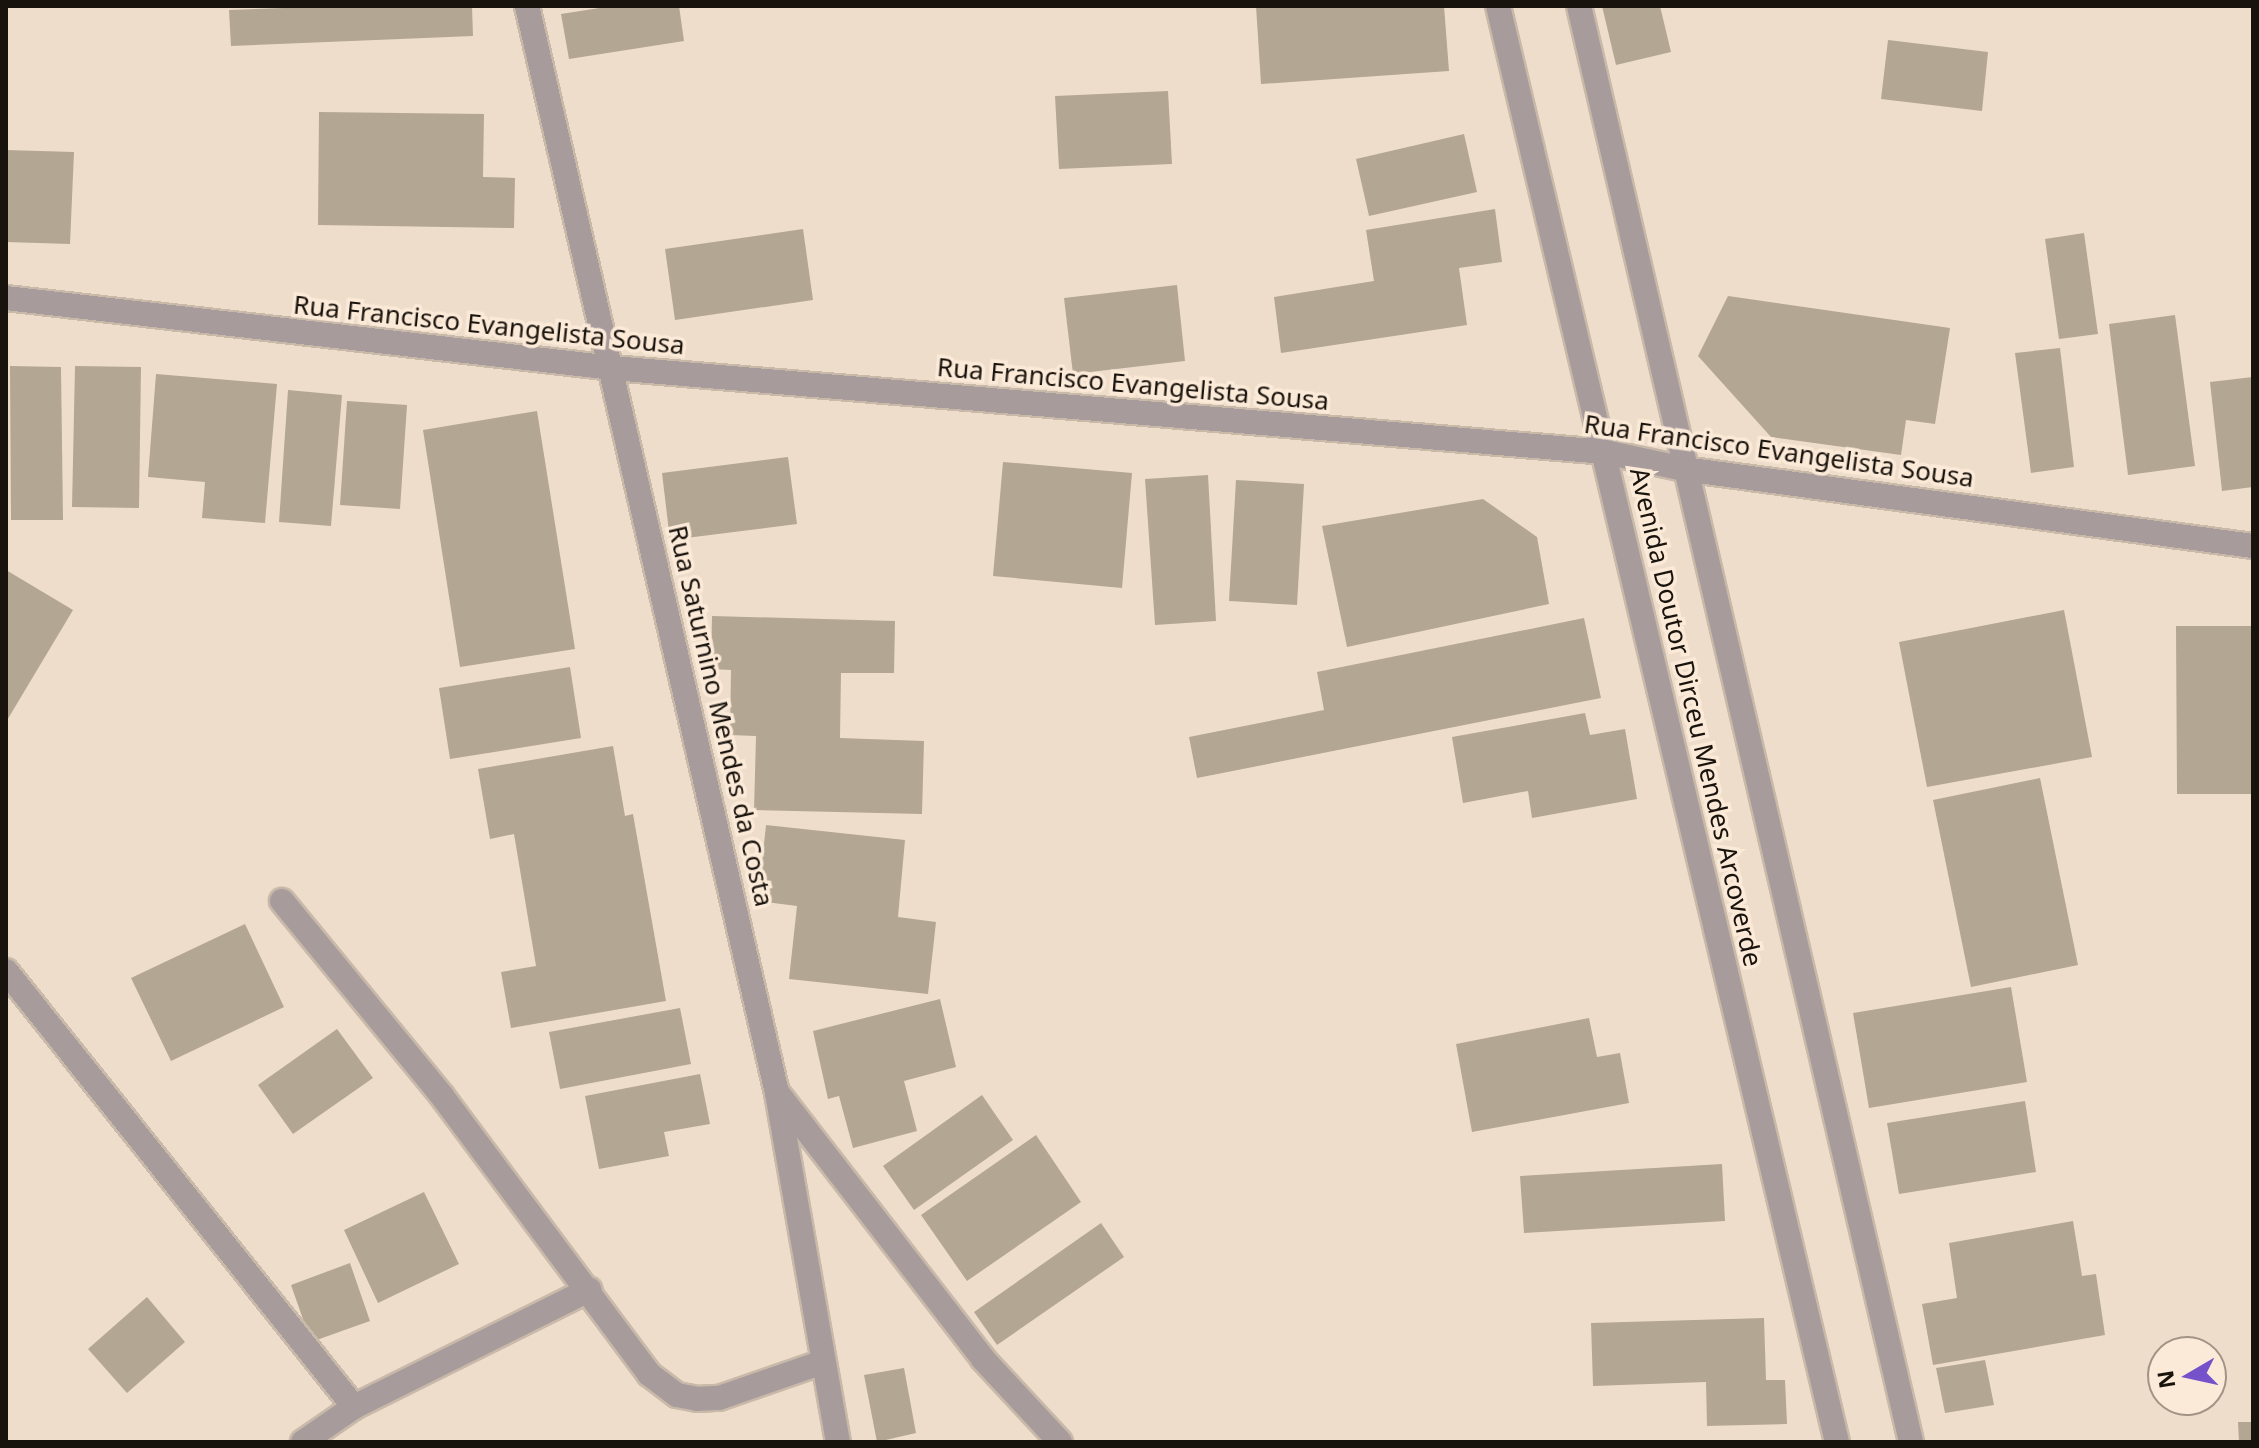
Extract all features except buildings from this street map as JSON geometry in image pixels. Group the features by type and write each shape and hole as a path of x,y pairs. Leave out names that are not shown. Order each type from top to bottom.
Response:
{"street":[{"name":"Rua Saturnino Mendes da Costa","path":"527,6 613,368 777,1093 820,1363 838,1442"},
{"name":"Avenida Doutor Dirceu Mendes Arcoverde","path":"1498,6 1837,1442"},
{"name":"Avenida Doutor Dirceu Mendes Arcoverde","path":"1579,6 1911,1442"},
{"name":"Rua Francisco Evangelista Sousa","path":"6,298 613,368 1605,452 1684,469 2253,546"},
{"path":"282,901 442,1096 649,1374 677,1395 719,1398 820,1363"},
{"path":"6,971 354,1407"},
{"path":"777,1093 983,1359 1060,1442"},
{"path":"303,1442 354,1407 589,1290"}]}
